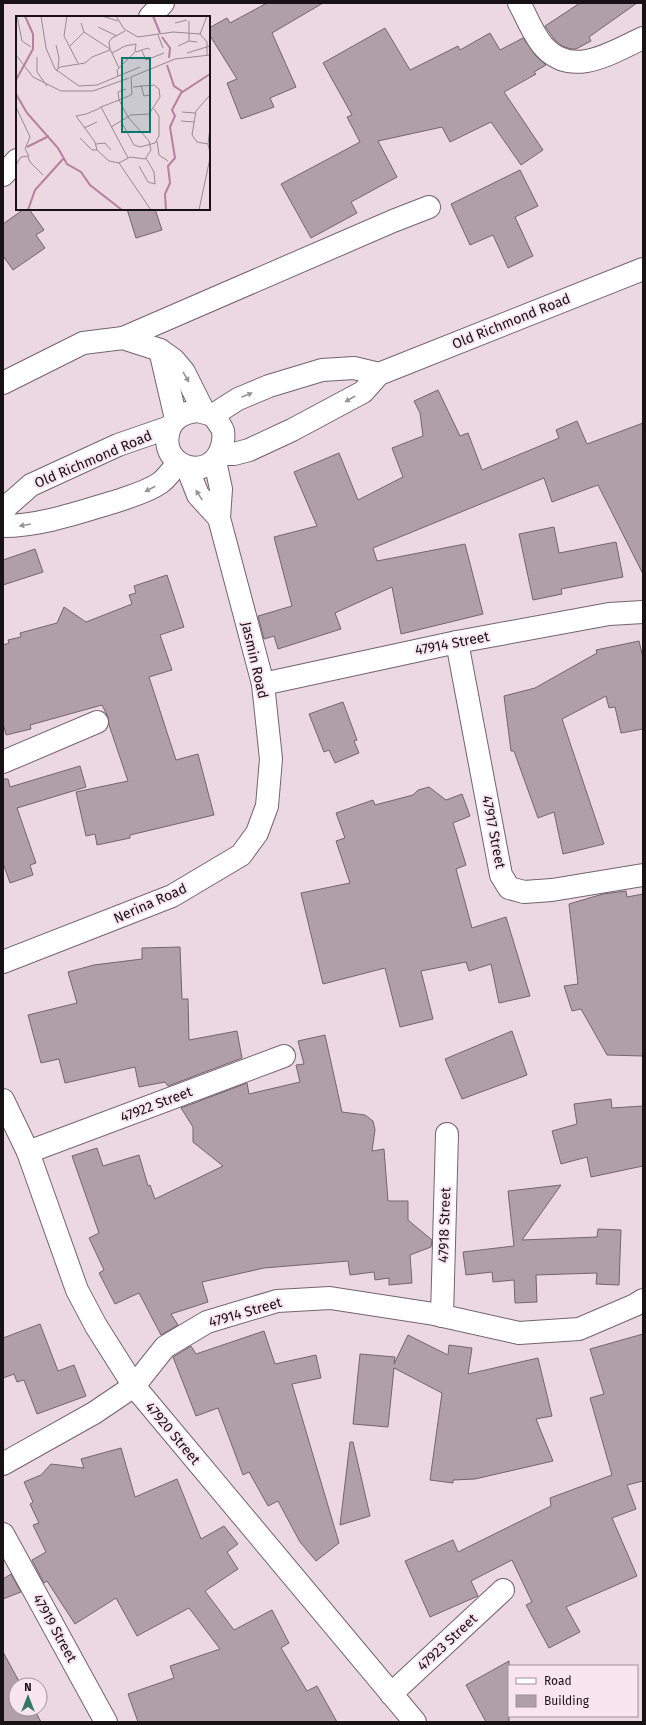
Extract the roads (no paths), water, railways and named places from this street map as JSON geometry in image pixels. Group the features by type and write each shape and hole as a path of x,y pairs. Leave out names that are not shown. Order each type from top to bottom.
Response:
{"street":[{"path":"151,16 163,3"},
{"path":"519,3 544,48 557,58 570,63 586,62 602,57 643,38"},
{"path":"3,175 16,161"},
{"path":"3,383 83,343 123,338 393,221 429,208"},
{"name":"Old Richmond Road","path":"173,423 167,436 167,446 182,465 202,468 217,457 249,450 292,430 363,392 379,374 643,269"},
{"path":"123,338 160,350 174,360 184,372 209,414 224,433 217,457"},
{"path":"160,350 173,423"},
{"name":"Old Richmond Road","path":"3,513 7,506 31,485 118,445 173,423 189,412 209,414 238,399 269,386 322,370 354,368 379,374"},
{"name":"Jasmin Road","path":"217,457 221,489 219,518 263,684 271,759 267,806"},
{"path":"3,526 21,526 49,520 142,493 159,484 182,465"},
{"name":"Jasmin Road","path":"182,465 198,495 219,518"},
{"name":"47914 Street","path":"263,684 457,642 608,614 643,612"},
{"name":"47917 Street","path":"457,642 501,875 509,888 524,892 552,890 643,875"},
{"path":"3,762 97,722"},
{"name":"Nerina Road","path":"3,962 172,896 241,855 257,834 267,806"},
{"name":"47922 Street","path":"28,1152 284,1056"},
{"name":"47920 Street","path":"3,1100 28,1152 77,1290 96,1326 134,1386 415,1722"},
{"name":"47918 Street","path":"442,1316 447,1134"},
{"name":"47914 Street","path":"3,1464 94,1413 134,1386 165,1347 207,1322 277,1300 330,1298 442,1316 520,1333 579,1329 636,1305 643,1300"},
{"name":"47919 Street","path":"3,1534 106,1722"},
{"name":"47923 Street","path":"391,1694 503,1590"}]}
